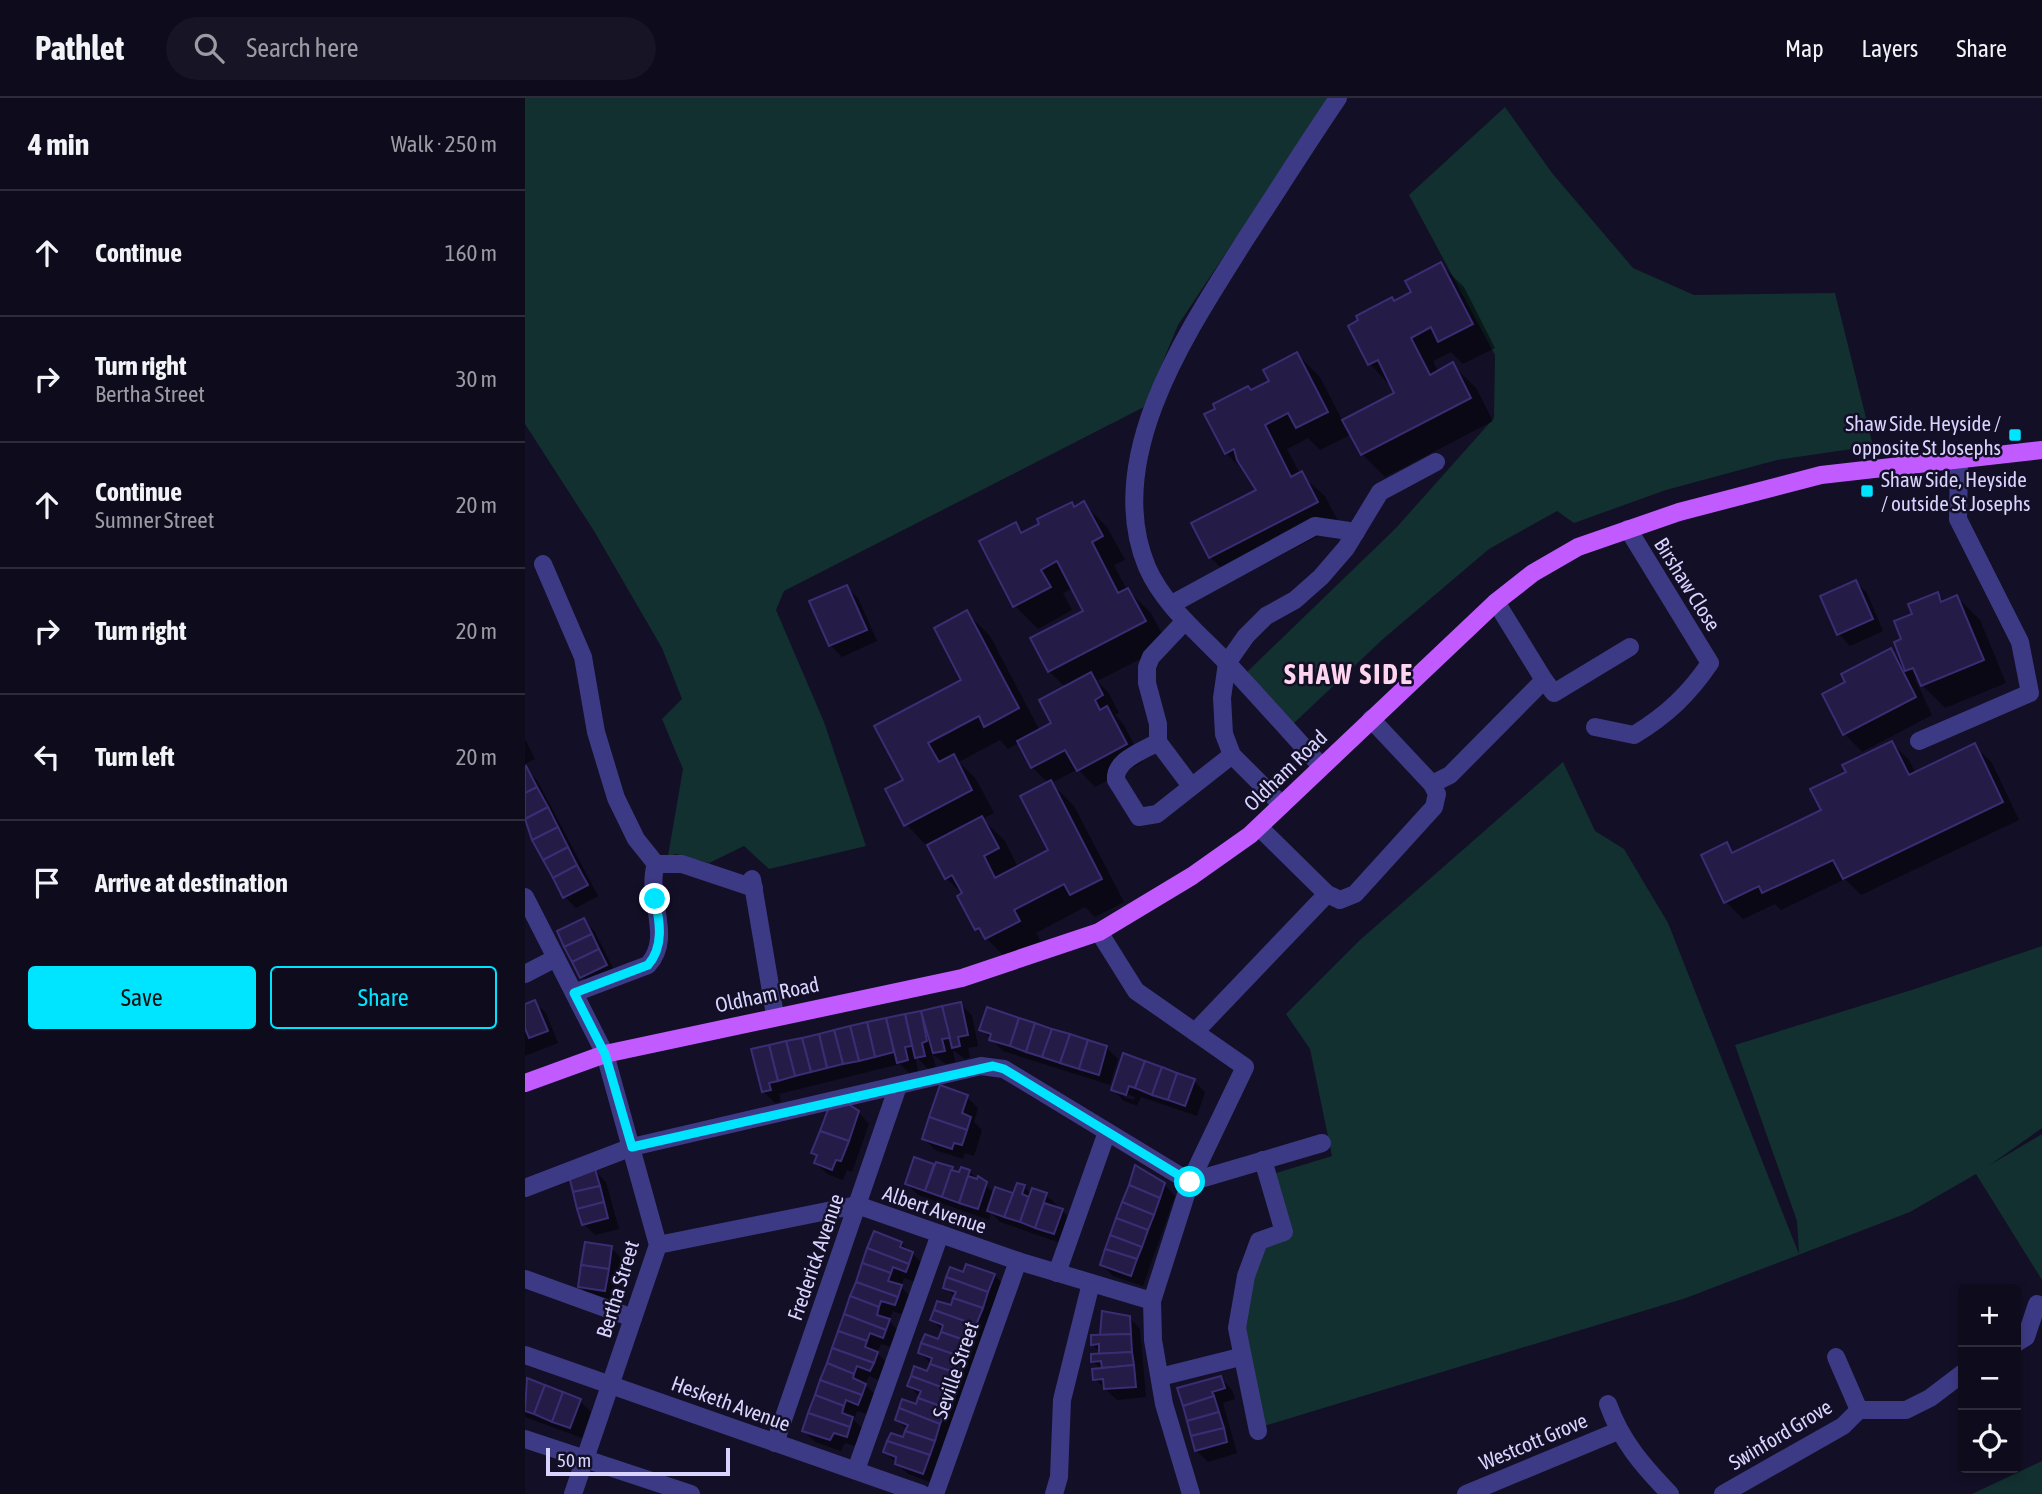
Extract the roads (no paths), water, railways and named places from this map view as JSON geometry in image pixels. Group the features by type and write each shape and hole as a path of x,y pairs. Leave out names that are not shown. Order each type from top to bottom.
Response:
{"main road":[{"name":"Oldham Road","path":"525,1083 605,1054 775,1015 962,978 1099,932 1192,876 1259,827 1496,602 1533,573 1578,547 1679,512 1821,475 1959,462 2042,450"}],"street":[{"path":"1321,766 1185,621 1157,586 1142,551 1135,485 1140,450 1161,386 1185,335 1338,98"},
{"path":"1282,805 1232,755 1224,734 1222,698 1227,663 1246,636 1266,616 1295,600 1321,577 1346,548 1380,492 1436,462"},
{"path":"1919,741 2030,692 2020,642 1958,519 1959,462"},
{"path":"1172,604 1315,526 1356,532"},
{"name":"Birshaw Close","path":"1595,727 1634,735 1673,709 1691,692 1710,663 1627,529"},
{"path":"543,564 583,657 596,732 616,798 636,839 656,864"},
{"path":"1496,602 1554,693 1630,647"},
{"path":"1185,621 1151,657 1147,667 1158,742 1191,786"},
{"path":"1431,783 1450,775 1544,680"},
{"path":"1259,827 1327,894 1340,900 1355,894 1434,807 1437,794 1431,783 1371,719"},
{"path":"1158,742 1118,765 1115,773 1139,817 1152,817 1232,755"},
{"path":"656,864 682,864 753,884 775,1015"},
{"path":"574,993 648,965 654,958 660,948 652,883 656,864"},
{"path":"1195,1032 1327,894"},
{"name":"Bertha Street","path":"525,897 605,1054 659,1245 573,1494"},
{"path":"1099,932 1136,991 1245,1068 1190,1182 1152,1301 1153,1340 1164,1404 1191,1494"},
{"path":"525,974 557,958"},
{"path":"525,1188 632,1147 993,1066 1004,1069 1190,1182 1322,1143"},
{"name":"Frederick Avenue","path":"775,1443 898,1086"},
{"path":"1057,1273 1107,1132"},
{"path":"1258,1432 1240,1357 1237,1328 1245,1276 1259,1241 1284,1232 1263,1160"},
{"name":"Albert Avenue","path":"659,1245 857,1205 1018,1261 1152,1301"},
{"path":"856,1470 940,1234"},
{"name":"Seville Street","path":"936,1494 1018,1261"},
{"path":"525,1279 633,1318"},
{"path":"1054,1494 1059,1478 1062,1400 1091,1283"},
{"path":"2021,1340 2026,1337 2037,1304"},
{"name":"Hesketh Avenue","path":"525,1355 922,1494"},
{"path":"1160,1377 1240,1357"},
{"name":"Swinford Grove","path":"1836,1357 1859,1410"},
{"name":"Swinford Grove","path":"1723,1494 1843,1426 1859,1410 1906,1410 1930,1398 1958,1377"},
{"path":"1608,1404 1618,1431 1640,1463 1670,1494"},
{"name":"Westcott Grove","path":"1466,1494 1618,1431"},
{"path":"525,1439 691,1494"}],"place":[{"name":"Shaw Side. Heyside / opposite St Josephs","path":"2015,435"},
{"name":"Shaw Side, Heyside / outside St Josephs","path":"1867,491"}],"district":[{"name":"SHAW SIDE","path":"1349,674"}]}
